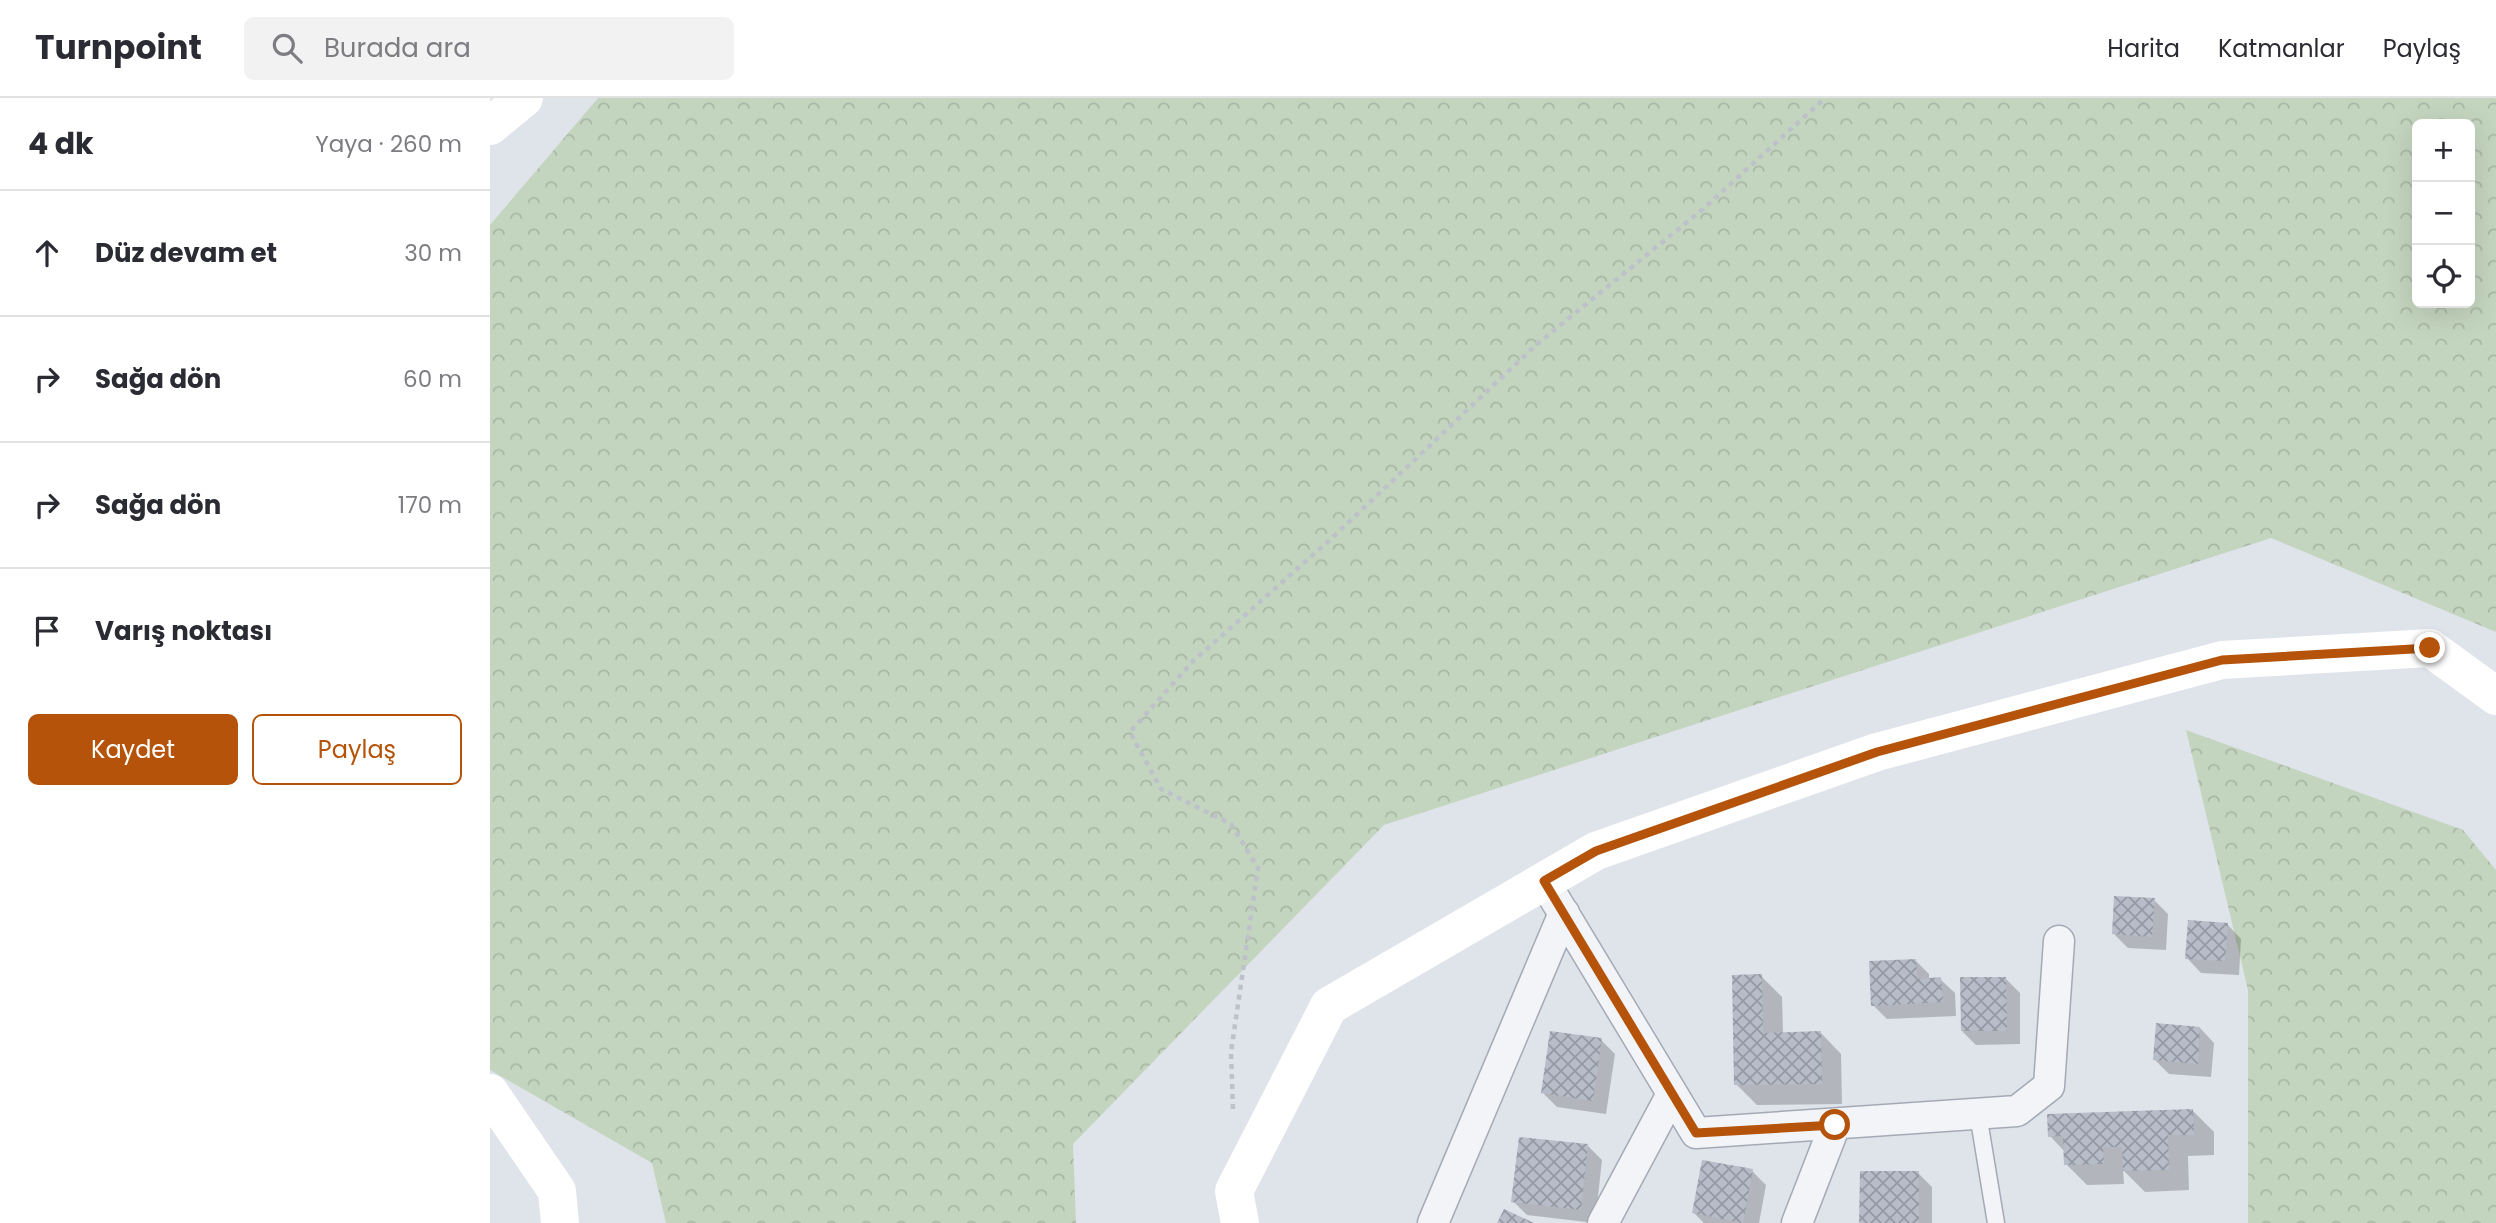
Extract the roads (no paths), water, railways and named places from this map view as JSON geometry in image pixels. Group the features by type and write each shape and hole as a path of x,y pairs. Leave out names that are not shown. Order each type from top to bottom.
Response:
{"street":[{"path":"490,126 523,98"},
{"path":"1240,1223 1234,1191 1329,1006 1596,851 1877,752 2222,660 2430,648 2496,696"},
{"path":"1544,881 1696,1133 2017,1111 2049,1086 2059,942"},
{"path":"1433,1223 1564,913"},
{"path":"490,1093 556,1191 560,1223"},
{"path":"1603,1223 1672,1094"},
{"path":"1797,1223 1835,1125"}],"lane":[{"path":"1978,1114 1996,1223"}]}
